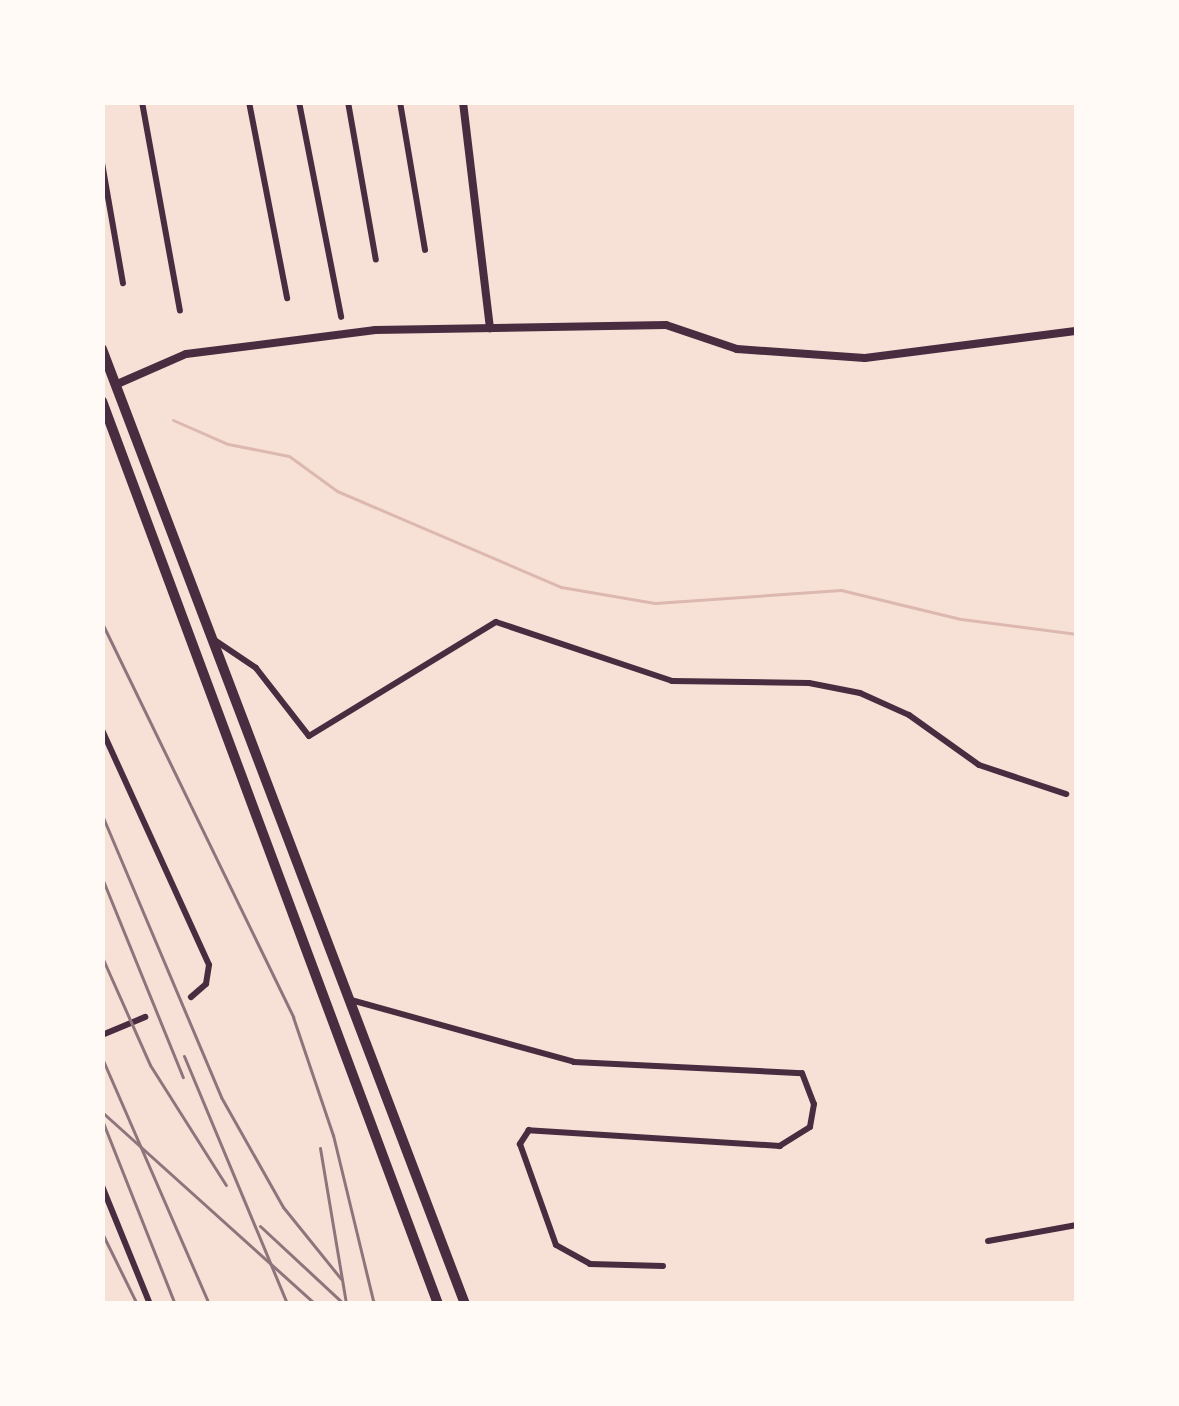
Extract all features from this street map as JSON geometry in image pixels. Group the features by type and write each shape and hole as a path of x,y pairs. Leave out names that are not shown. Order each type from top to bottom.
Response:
{"highway":[{"path":"102,349 465,1304"},
{"path":"102,401 438,1304"}],"street":[{"path":"142,102 180,311"},
{"path":"249,102 287,298"},
{"path":"299,102 341,317"},
{"path":"348,102 376,260"},
{"path":"400,102 425,250"},
{"path":"463,102 490,328"},
{"path":"102,163 123,283"},
{"path":"115,385 186,354 247,343 490,328 666,325 736,349 865,358 1077,331"},
{"path":"212,641 234,646 309,736 496,622 672,681 808,683 860,693 909,716 979,765 1066,794"},
{"path":"102,730 209,965 206,983 191,997"},
{"path":"347,1000 574,1062 802,1073 814,1104 810,1127 780,1146 618,1142 529,1130 520,1144 556,1245 590,1264 663,1266"},
{"path":"102,1035 145,1017"},
{"path":"102,1186 150,1304"},
{"path":"988,1241 1077,1225"}],"waterway":[{"path":"173,420 228,444 289,456 337,491 561,587 655,603 841,590 961,619 1077,634"}],"railway":[{"path":"102,623 293,1017 333,1135 374,1304"},
{"path":"102,815 221,1097 283,1207 341,1279"},
{"path":"102,878 183,1077"},
{"path":"102,957 150,1065 226,1185"},
{"path":"184,1056 287,1304"},
{"path":"102,1058 209,1304"},
{"path":"102,1112 315,1304"},
{"path":"102,1120 175,1304"},
{"path":"320,1148 346,1304"},
{"path":"260,1226 344,1304"},
{"path":"102,1233 137,1304"}]}
